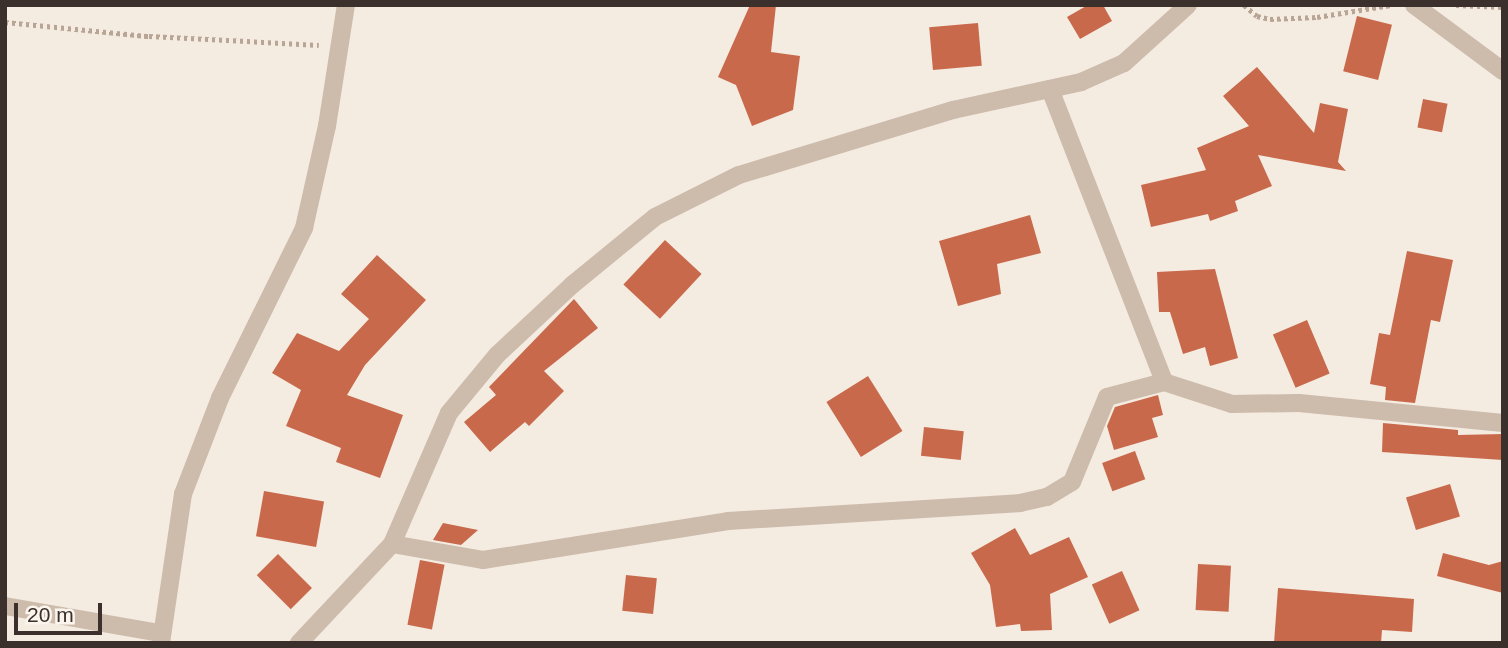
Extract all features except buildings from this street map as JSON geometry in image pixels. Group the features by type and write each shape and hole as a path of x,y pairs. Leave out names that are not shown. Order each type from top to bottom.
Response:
{"street":[{"path":"5,606 161,638 183,494 220,398 304,228 327,126 337,46 346,5"},
{"path":"299,643 392,544 449,413 497,355 572,285 655,217 739,175 953,110 1081,82 1124,63 1188,5"},
{"path":"1414,5 1503,71"},
{"path":"1050,89 1164,382"},
{"path":"392,544 483,559 728,521 1020,503 1046,497 1072,482 1107,397 1164,382 1232,404 1299,403 1503,423"}],"path":[{"path":"1244,5 1257,16 1270,19 1317,18 1392,5"},
{"path":"1452,5 1503,7"},
{"path":"5,22 149,36 337,46"}]}
